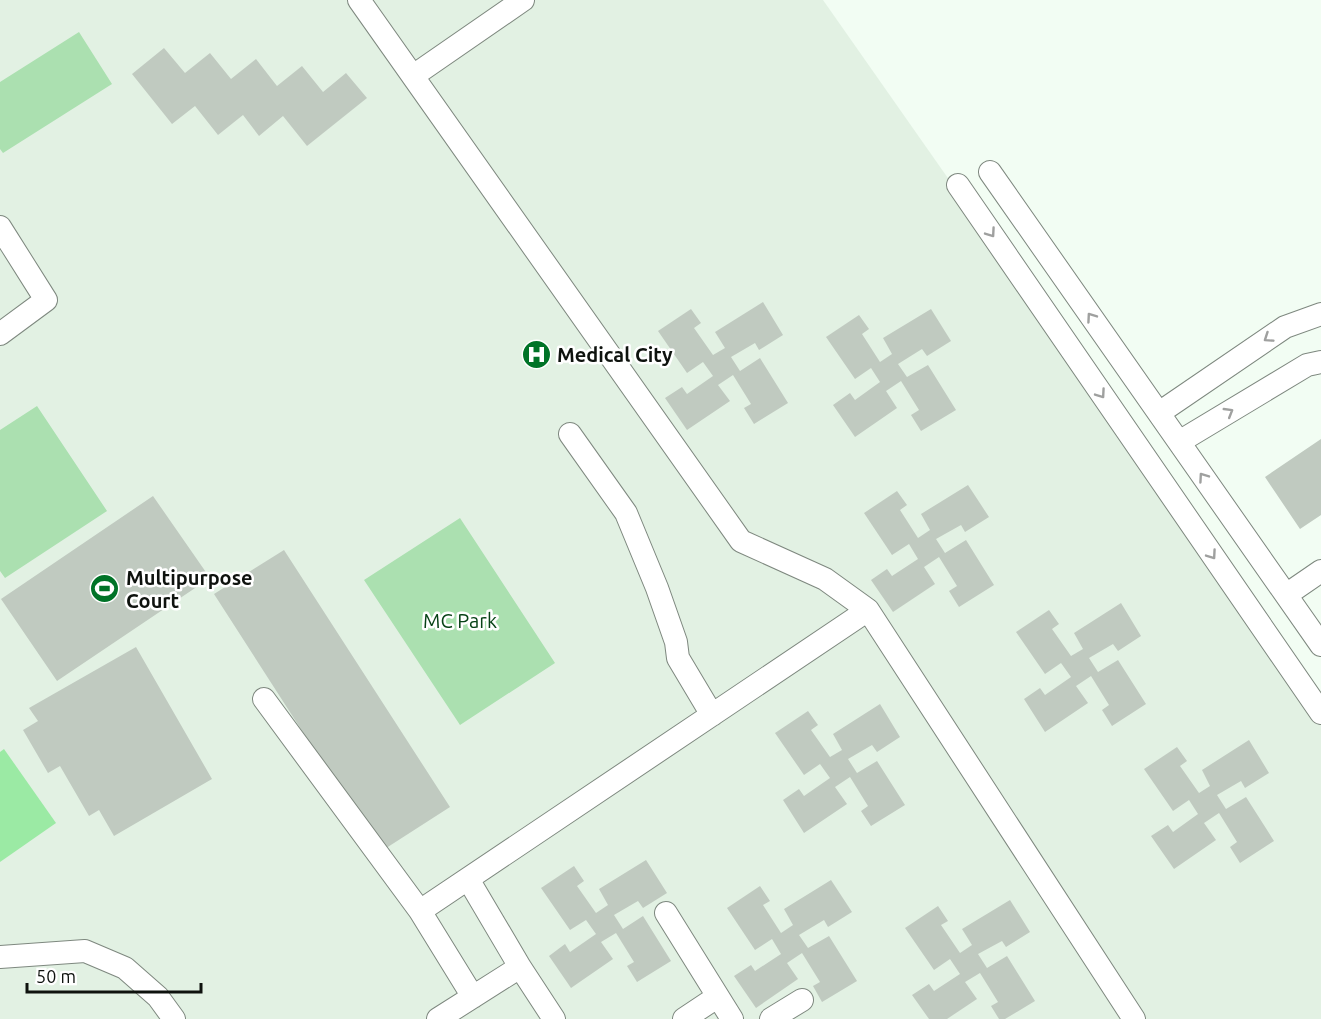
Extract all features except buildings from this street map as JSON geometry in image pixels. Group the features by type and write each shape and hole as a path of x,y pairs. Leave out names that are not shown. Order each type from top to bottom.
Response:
{"street":[{"path":"359,0 741,541 825,579 868,610 1134,1019"},
{"path":"413,76 523,0"},
{"path":"990,172 1286,595 1318,634"},
{"path":"958,185 1321,713"},
{"path":"0,227 46,300 0,334"},
{"path":"1158,413 1285,327 1321,314"},
{"path":"1179,442 1307,365 1321,362"},
{"path":"570,434 626,513 657,588 676,642 678,658 712,715"},
{"path":"1286,595 1321,571"},
{"path":"420,911 868,610"},
{"path":"264,699 420,911 473,997"},
{"path":"468,879 554,1019"},
{"path":"666,914 732,1019"},
{"path":"0,957 85,951 125,968 158,997 174,1019"},
{"path":"438,1019 520,967"},
{"path":"684,1019 717,997"},
{"path":"771,1019 802,1000"}],"shaded area":[{"name":"Medical City","path":"0,0 823,0 1321,710 1321,1019 0,1019"},
{"path":"4,749 56,823 0,862 0,752"}],"green space":[{"path":"79,32 112,84 3,153 0,149 0,82"},
{"path":"37,406 107,511 5,578 0,571 0,430"},
{"name":"MC Park","path":"460,518 555,663 460,725 364,580"}],"place":[{"name":"Medical City","path":"536,355"},
{"name":"Multipurpose Court","path":"105,589"}]}
